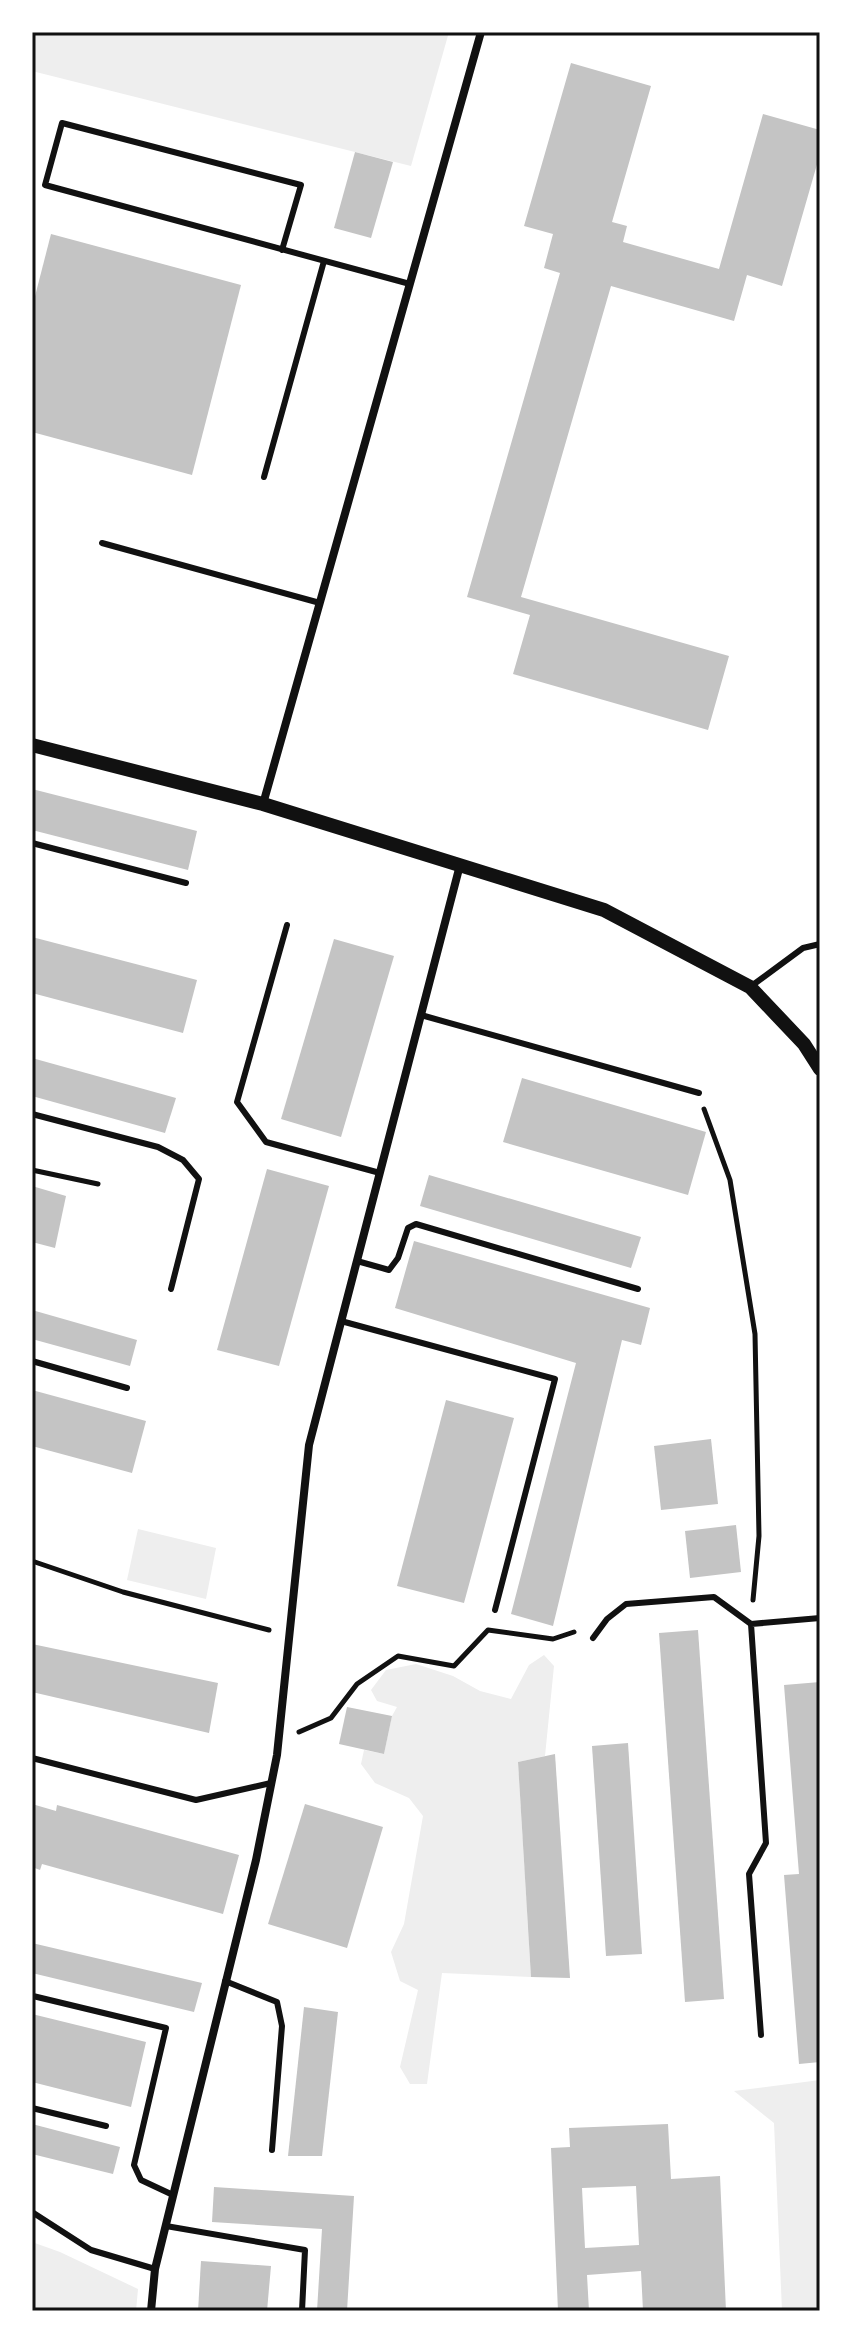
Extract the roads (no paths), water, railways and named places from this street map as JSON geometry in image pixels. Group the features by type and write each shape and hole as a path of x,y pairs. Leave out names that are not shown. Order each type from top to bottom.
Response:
{"street":[{"path":"263,804 481,32"},
{"path":"32,745 263,804 604,910 750,987 804,1044 820,1069"},
{"path":"151,2311 155,2269 256,1860 271,1783 279,1738 309,1445 460,865"}],"lane":[{"path":"282,250 301,185 62,123 45,185 282,250 410,284"},
{"path":"264,477 324,261"},
{"path":"102,543 320,603"},
{"path":"32,843 186,883"},
{"path":"287,925 237,1102 266,1142 380,1173"},
{"path":"750,987 803,948 820,944"},
{"path":"421,1015 699,1093"},
{"path":"32,1114 158,1147 183,1160 199,1179 171,1289"},
{"path":"357,1261 389,1270 398,1258 408,1228 416,1224 638,1289"},
{"path":"341,1321 555,1379 495,1610"},
{"path":"32,1361 127,1388"},
{"path":"593,1638 607,1619 626,1604 714,1597 751,1624 820,1618"},
{"path":"751,1624 766,1843 749,1874 761,2035"},
{"path":"32,1758 196,1800 271,1783"},
{"path":"225,1981 277,2002 282,2026 272,2150"},
{"path":"33,1996 166,2028 134,2165 141,2180 173,2195"},
{"path":"32,2108 106,2126"},
{"path":"32,2212 91,2250 155,2269"},
{"path":"166,2226 305,2250 302,2311"}]}
